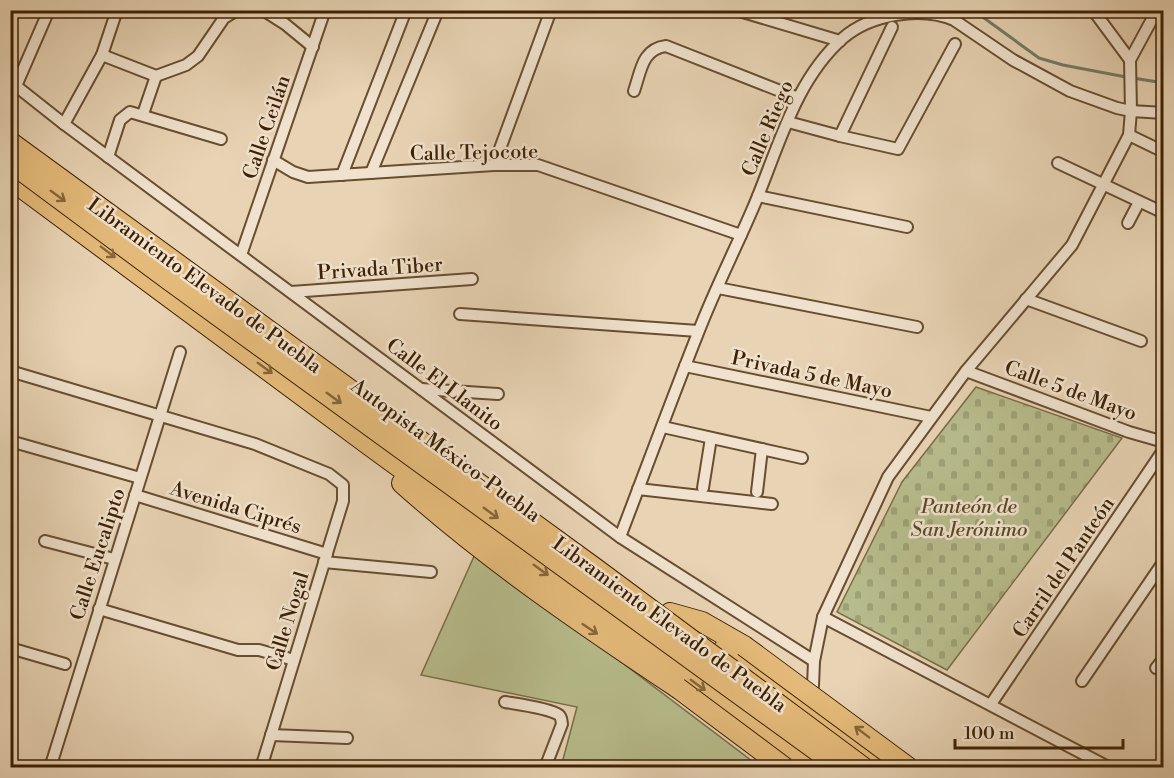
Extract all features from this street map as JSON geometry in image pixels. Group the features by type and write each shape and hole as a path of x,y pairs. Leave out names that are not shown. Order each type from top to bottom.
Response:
{"highway":[{"name":"Autopista México-Puebla","path":"10,131 260,316 882,768"},
{"name":"Libramiento Elevado de Puebla","path":"10,142 606,576 864,768"},
{"name":"Libramiento Elevado de Puebla","path":"10,162 842,768"},
{"name":"Autopista México-Puebla","path":"10,179 369,445 812,768"},
{"path":"369,445 398,479 493,559 555,605 678,688 785,768"},
{"path":"670,613 702,622 744,646 909,768"}],"street":[{"name":"Calle El Llanito","path":"49,10 16,86 63,124 620,537 814,661"},
{"path":"63,124 102,55 117,10"},
{"path":"102,55 156,76 186,65 198,56 224,18 237,10"},
{"path":"263,10 285,24 313,47"},
{"name":"Calle Ceilán","path":"241,255 324,10"},
{"path":"342,175 406,10"},
{"path":"371,173 438,10"},
{"path":"494,165 551,10"},
{"path":"736,10 840,41"},
{"path":"1093,10 1130,64"},
{"path":"813,686 814,661 823,617 888,477 966,371 1072,244 1129,135 1130,64 1157,10"},
{"name":"Calle Riego","path":"620,537 698,331 758,196 798,98 808,77 840,41 862,25 905,13 927,12 954,20 1013,60 1070,91 1131,111 1164,113"},
{"path":"840,136 892,27"},
{"path":"788,122 898,149 956,44"},
{"path":"634,91 647,54 655,47 666,46 798,98"},
{"path":"143,114 156,76"},
{"path":"108,157 122,118 130,112 221,139"},
{"path":"1129,135 1164,152"},
{"name":"Calle Tejocote","path":"273,160 293,172 308,177 494,165 538,165 741,235"},
{"path":"1058,163 1164,213"},
{"path":"758,196 907,227"},
{"path":"1128,223 1139,202"},
{"name":"Privada Tiber","path":"291,292 472,279"},
{"path":"718,288 917,327"},
{"path":"1026,299 1141,342"},
{"path":"459,314 698,331"},
{"name":"Calle Eucalipto","path":"50,768 180,352"},
{"name":"Privada 5 de Mayo","path":"685,366 931,417"},
{"path":"10,371 160,415"},
{"name":"Calle 5 de Mayo","path":"966,371 1129,432 1164,442"},
{"path":"421,388 498,394"},
{"name":"Calle Nogal","path":"160,415 255,444 329,474 343,485 343,501 261,768"},
{"path":"663,427 802,458"},
{"path":"703,488 711,438"},
{"path":"10,441 140,478"},
{"path":"757,492 762,449"},
{"name":"Carril del Panteón","path":"991,704 1164,449"},
{"path":"638,489 771,504"},
{"name":"Avenida Ciprés","path":"135,495 326,558 431,572"},
{"path":"45,541 114,559"},
{"path":"1082,681 1164,561"},
{"path":"99,609 238,650 259,650 294,660"},
{"path":"823,617 1110,768"},
{"path":"10,648 65,664"},
{"path":"1156,668 1164,658"},
{"path":"505,702 559,715 562,724 545,768"},
{"path":"271,735 347,738"},
{"path":"10,765 19,768"}],"green space":[{"name":"Panteón de San Jerónimo","path":"976,387 1122,438 947,670 837,612 902,482"},
{"path":"476,552 760,767 561,767 577,707 421,675"}],"waterway":[{"path":"973,10 1039,58 1126,77"},
{"path":"1133,78 1164,83"}]}
